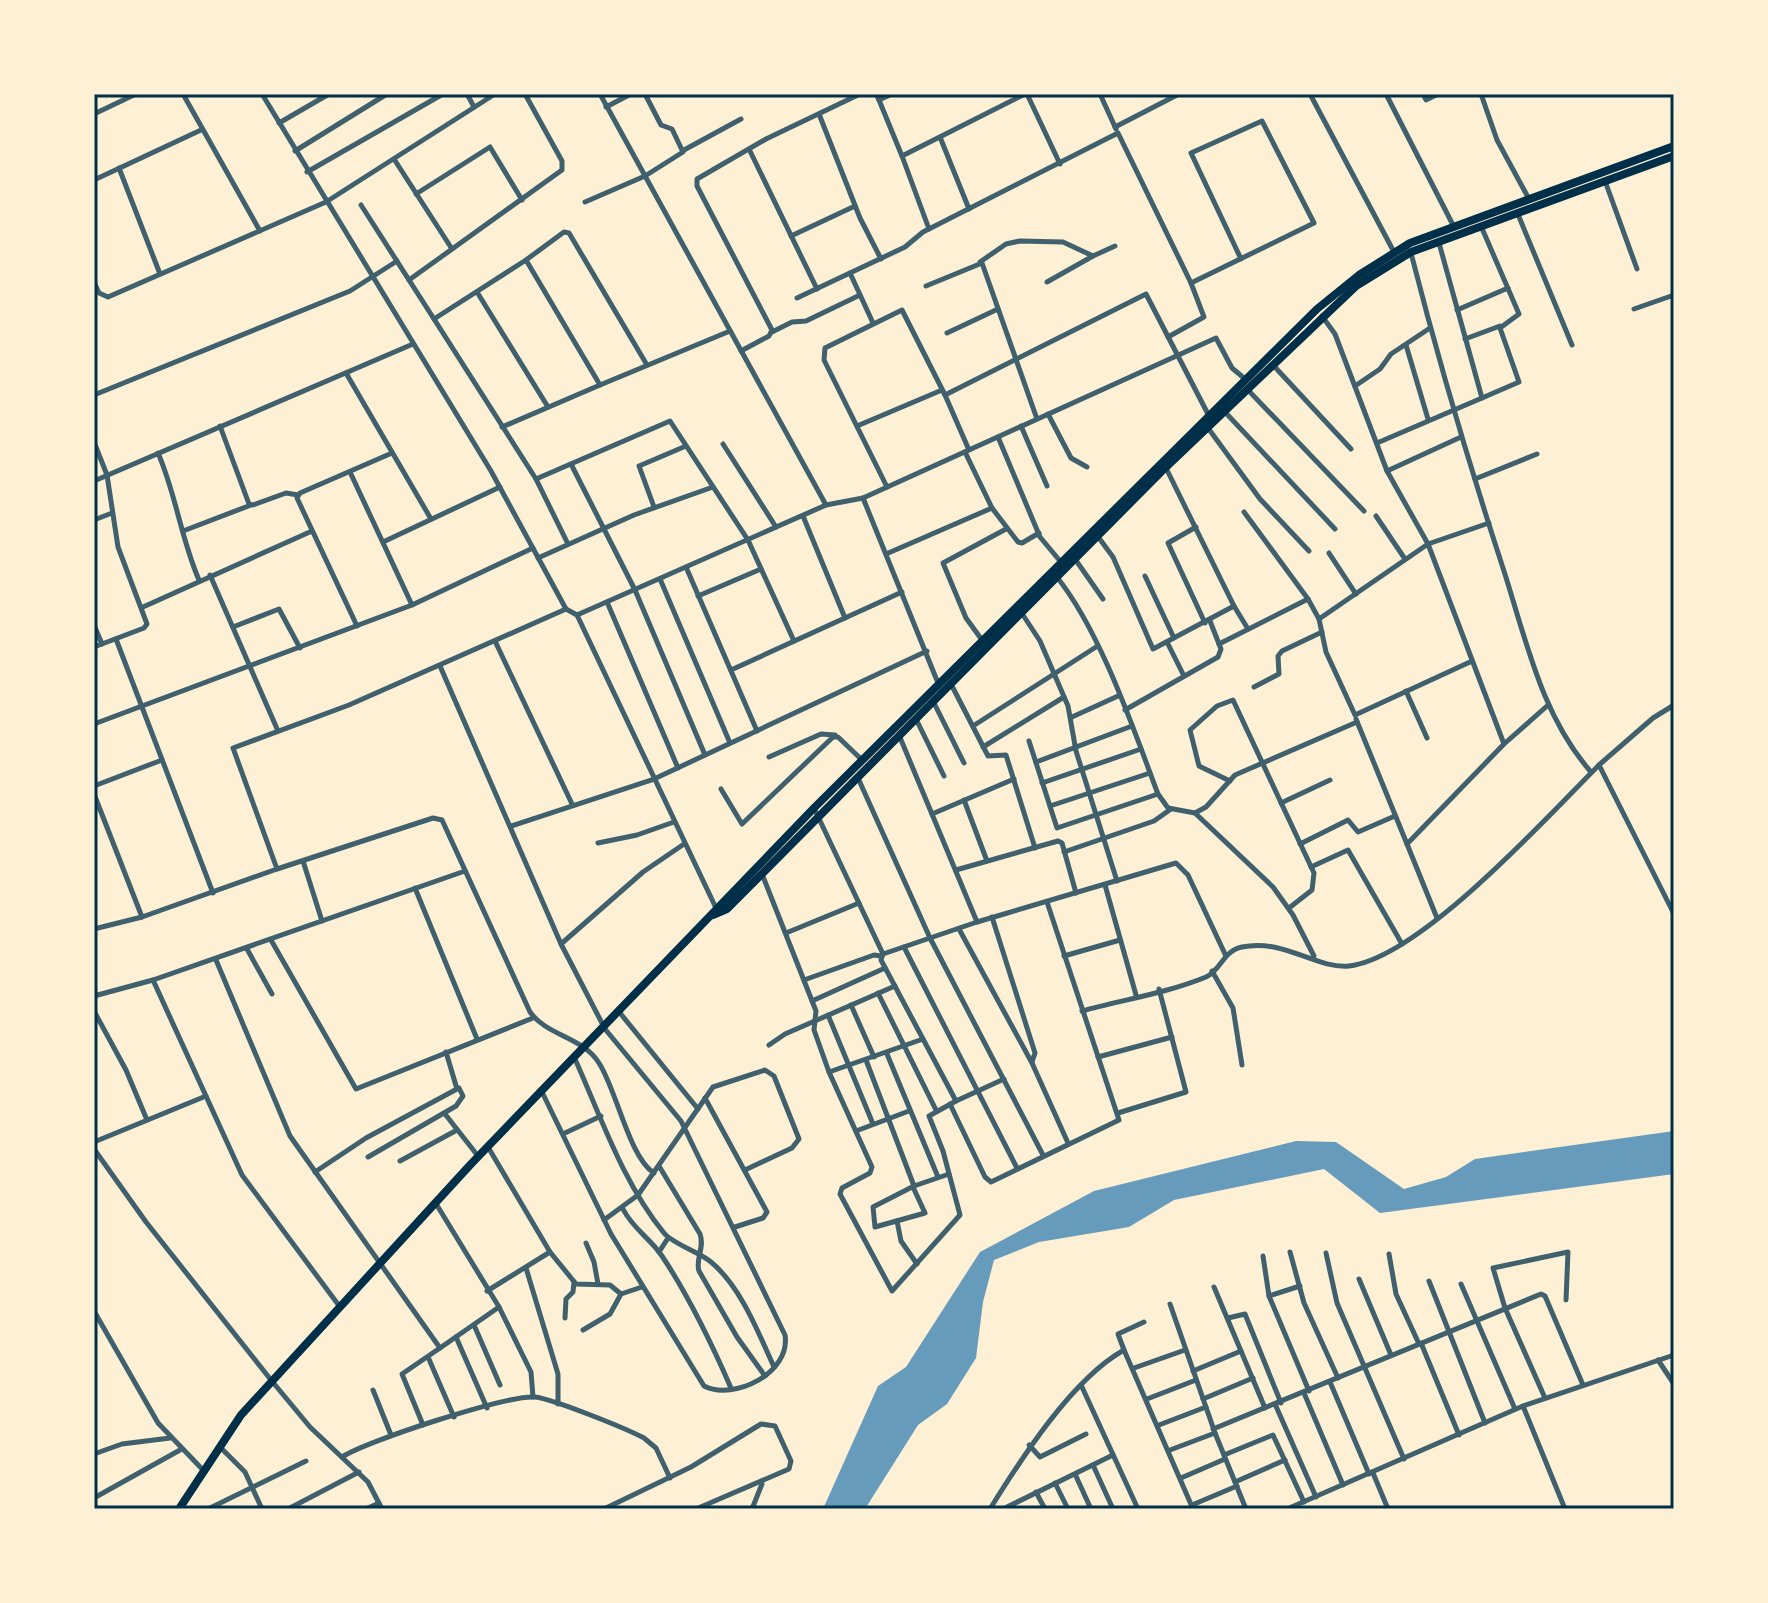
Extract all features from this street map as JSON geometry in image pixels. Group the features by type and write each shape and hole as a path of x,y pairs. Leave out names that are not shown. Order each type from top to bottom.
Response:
{"highway":[{"path":"759,870 858,778 939,684 982,640 1054,574 1075,559 1096,533 1209,421 1244,378 1359,275 1394,253 1453,225 1674,146"},
{"path":"1209,421 1247,389 1319,313 1411,252 1674,156"},
{"path":"180,1509 220,1447 271,1380 478,1156 759,870 814,808 862,760 916,719 1021,612 1054,574 1060,561 1096,533"}],"street":[{"path":"94,114 136,94"},
{"path":"183,94 260,231"},
{"path":"262,94 500,487 566,609 577,615 717,912"},
{"path":"279,123 329,94"},
{"path":"295,151 387,94"},
{"path":"307,172 443,94"},
{"path":"467,94 474,107"},
{"path":"94,282 99,293 108,297 326,202 495,94"},
{"path":"409,280 560,174 563,166 525,94"},
{"path":"600,94 826,505"},
{"path":"606,107 631,94"},
{"path":"645,94 661,125 672,129 684,150"},
{"path":"772,332 695,182 700,176 749,149 860,94"},
{"path":"892,94 877,97 929,229"},
{"path":"902,156 1026,94 1060,164"},
{"path":"1100,94 1191,283 1204,317 1168,337"},
{"path":"797,298 905,247 929,229 1060,164 1179,94"},
{"path":"1310,94 1394,253"},
{"path":"1386,94 1453,225"},
{"path":"1423,94 1426,100 1438,94"},
{"path":"1481,94 1497,140 1529,199"},
{"path":"819,114 855,206 881,259"},
{"path":"585,202 645,176 684,150 741,119"},
{"path":"1191,283 1241,259 1314,223 1262,121 1191,153 1241,259"},
{"path":"94,180 201,130"},
{"path":"940,137 969,209"},
{"path":"416,194 490,147 522,200"},
{"path":"749,149 817,289"},
{"path":"394,159 452,249"},
{"path":"119,168 160,274"},
{"path":"1605,181 1637,269"},
{"path":"1514,203 1572,345"},
{"path":"361,205 536,479 568,544"},
{"path":"791,236 855,206"},
{"path":"1465,339 1519,315 1481,226"},
{"path":"434,319 561,234 569,233 647,365"},
{"path":"926,286 980,262 1012,242 1063,242 1093,256"},
{"path":"1438,242 1482,398"},
{"path":"1047,282 1115,246"},
{"path":"1411,252 1461,437 1547,706 1574,751 1591,772"},
{"path":"526,260 600,385"},
{"path":"94,395 350,291 397,261"},
{"path":"980,262 1037,419"},
{"path":"850,273 873,323"},
{"path":"1457,310 1508,288"},
{"path":"477,292 548,407"},
{"path":"857,426 1016,360 1146,294 1209,421 1260,499 1309,551"},
{"path":"741,351 792,322 806,321 860,295"},
{"path":"1634,309 1674,295"},
{"path":"947,333 998,309"},
{"path":"887,487 823,352 873,323 903,311 944,392 992,508 1020,543 1039,533"},
{"path":"1319,313 1335,334 1387,471 1428,544 1470,662 1504,744"},
{"path":"1377,443 1519,382 1500,326"},
{"path":"1355,386 1430,328"},
{"path":"502,427 730,331"},
{"path":"577,615 826,505 863,498 1218,338 1232,368 1244,378"},
{"path":"94,481 413,344"},
{"path":"1406,345 1428,419"},
{"path":"1272,364 1351,449"},
{"path":"346,373 431,519"},
{"path":"1247,389 1364,511"},
{"path":"1224,411 1335,529"},
{"path":"1048,414 1071,458 1087,467"},
{"path":"536,479 670,421 748,540 794,641"},
{"path":"220,426 251,505"},
{"path":"1021,426 1047,486"},
{"path":"998,437 1039,533 1060,561"},
{"path":"1387,471 1461,437"},
{"path":"94,442 107,475 118,547 143,607 146,626 94,647"},
{"path":"723,444 776,527"},
{"path":"654,507 639,466 686,446"},
{"path":"158,453 173,488 199,580"},
{"path":"183,531 286,493 298,495 392,453"},
{"path":"1475,479 1537,454"},
{"path":"1164,463 1248,629"},
{"path":"571,464 635,590 705,755"},
{"path":"349,471 412,605"},
{"path":"383,542 500,487"},
{"path":"538,558 654,507 713,487"},
{"path":"298,495 357,626"},
{"path":"863,498 939,684"},
{"path":"886,554 992,508"},
{"path":"1244,512 1308,599 1319,619 1326,652 1437,918"},
{"path":"94,520 112,513"},
{"path":"803,516 845,618"},
{"path":"1376,516 1405,559"},
{"path":"1319,619 1428,544 1489,523"},
{"path":"1125,710 1218,657 1221,652 1168,543 1196,527"},
{"path":"982,640 966,618 943,563 1006,529"},
{"path":"143,607 312,531"},
{"path":"1096,533 1113,557 1153,649 1234,606"},
{"path":"94,724 412,605 533,548"},
{"path":"1329,553 1356,594"},
{"path":"1075,559 1103,599"},
{"path":"686,567 757,731"},
{"path":"698,596 761,569"},
{"path":"1054,574 1096,647 1132,726 1158,794 1171,809 1195,813 1273,887 1289,908 1315,957"},
{"path":"210,575 278,731"},
{"path":"1145,576 1184,676"},
{"path":"660,579 730,743"},
{"path":"731,670 902,592"},
{"path":"1219,644 1308,599"},
{"path":"607,602 678,768"},
{"path":"277,869 233,748 440,666 566,609"},
{"path":"233,627 281,610 300,648"},
{"path":"1021,612 1054,674 1072,717 1082,770 1117,881"},
{"path":"94,625 102,644"},
{"path":"1254,687 1279,674 1278,656 1282,651 1322,632"},
{"path":"116,639 213,893"},
{"path":"495,641 572,804"},
{"path":"973,726 1096,647"},
{"path":"511,826 654,779 927,651"},
{"path":"1354,713 1470,662"},
{"path":"440,666 561,944 605,1029 685,1129 785,1335 783,1355 765,1376 751,1384 731,1388 704,1386 604,1220 565,1133 542,1092"},
{"path":"951,684 989,756 1006,755 1035,848"},
{"path":"1406,691 1427,738"},
{"path":"1072,717 1119,696"},
{"path":"983,747 1064,697"},
{"path":"933,701 964,763"},
{"path":"1230,781 1199,766 1190,730 1217,706 1235,701 1315,881 1312,890 1289,908"},
{"path":"1082,1011 1212,971 1225,955 1239,947 1282,947 1349,966 1402,944 1437,918 1591,772 1653,718 1674,705"},
{"path":"1407,844 1504,744 1547,706"},
{"path":"916,719 944,776"},
{"path":"1195,813 1206,807 1230,781 1357,722"},
{"path":"1036,762 1132,726"},
{"path":"898,731 977,922"},
{"path":"769,757 821,734 836,736 862,760"},
{"path":"721,789 737,820 745,824 836,736"},
{"path":"1029,741 1057,828 1158,794"},
{"path":"1042,783 1141,749"},
{"path":"94,786 162,760"},
{"path":"1599,765 1674,914"},
{"path":"1050,806 1150,773"},
{"path":"858,778 930,938 1043,1155"},
{"path":"932,814 1014,779"},
{"path":"1281,803 1330,780"},
{"path":"94,794 142,917"},
{"path":"964,800 987,861"},
{"path":"814,808 859,903 885,968 923,1039 989,1181 1116,1122 1118,1113 1047,902"},
{"path":"1064,852 1158,819 1171,809"},
{"path":"1300,844 1348,820 1357,832 1395,816"},
{"path":"94,929 142,917 277,869 439,818 534,1017 586,1047 609,1081 639,1159 654,1173"},
{"path":"598,843 637,835 674,822"},
{"path":"956,870 1058,841 1076,893"},
{"path":"561,944 643,872 684,843"},
{"path":"1311,867 1349,851 1402,944"},
{"path":"303,861 322,921"},
{"path":"804,980 992,917 1172,863 1180,865 1225,955"},
{"path":"759,870 812,1001 817,1020 814,1030 829,1072 872,1171 842,1188 840,1194 890,1290 897,1290 960,1215 929,1116 1004,1079"},
{"path":"94,996 216,960 465,871"},
{"path":"1105,885 1136,996"},
{"path":"415,888 477,1039"},
{"path":"786,933 859,903"},
{"path":"992,917 1035,1053 1032,1063"},
{"path":"959,929 1032,1063 1068,1143"},
{"path":"271,940 356,1089 534,1017"},
{"path":"1064,956 1120,940"},
{"path":"904,947 1017,1168"},
{"path":"247,949 272,994"},
{"path":"216,960 283,1121 315,1172 440,1348"},
{"path":"812,1001 885,968"},
{"path":"1212,971 1233,1008 1242,1065"},
{"path":"153,980 242,1175 340,1307"},
{"path":"769,1045 895,986"},
{"path":"1118,1113 1185,1094 1159,989"},
{"path":"878,993 936,1110"},
{"path":"851,1005 874,1057"},
{"path":"94,1011 121,1059 147,1120"},
{"path":"620,1013 698,1109"},
{"path":"828,1015 873,1124"},
{"path":"1098,1057 1172,1037"},
{"path":"829,1072 923,1039"},
{"path":"368,1157 445,1114 462,1100 446,1052"},
{"path":"887,1054 938,1177"},
{"path":"575,1059 638,1195 668,1238 701,1255 733,1289 774,1367"},
{"path":"866,1060 888,1119 914,1186 925,1213 875,1227 871,1209 914,1186 949,1174"},
{"path":"604,1220 638,1195 713,1087 765,1070 774,1076 799,1139 792,1148 745,1170"},
{"path":"315,1172 458,1087"},
{"path":"94,1142 206,1096"},
{"path":"705,1098 767,1212 763,1218 735,1227"},
{"path":"856,1131 909,1111"},
{"path":"445,1114 478,1156"},
{"path":"565,1133 601,1116"},
{"path":"400,1161 457,1130"},
{"path":"488,1147 550,1252 574,1282 573,1292 566,1299 565,1318"},
{"path":"94,1149 146,1222 271,1380 359,1472 381,1506 366,1509"},
{"path":"659,1166 700,1234 699,1271 737,1337 765,1376"},
{"path":"435,1202 499,1307 531,1372 533,1397"},
{"path":"623,1209 632,1227 659,1252 700,1319 731,1388"},
{"path":"897,1221 901,1241 917,1264"},
{"path":"659,1252 668,1238"},
{"path":"586,1243 598,1284"},
{"path":"1545,1398 1505,1308 1494,1267 1566,1251 1566,1300"},
{"path":"487,1291 550,1252"},
{"path":"1290,1252 1300,1286 1338,1378"},
{"path":"1326,1253 1333,1290 1404,1459"},
{"path":"1389,1254 1396,1294 1459,1435"},
{"path":"1263,1256 1269,1296 1343,1485"},
{"path":"526,1268 558,1374 558,1404"},
{"path":"1359,1279 1391,1355"},
{"path":"1429,1281 1485,1423"},
{"path":"574,1282 614,1286 621,1294"},
{"path":"1461,1284 1515,1409"},
{"path":"1269,1296 1300,1286"},
{"path":"583,1330 610,1314 621,1294 642,1287"},
{"path":"1214,1287 1265,1408"},
{"path":"1170,1450 1541,1294 1545,1296 1583,1385"},
{"path":"1170,1304 1214,1431 1246,1509"},
{"path":"423,1425 402,1374 499,1307"},
{"path":"94,1311 138,1390 171,1438 204,1471"},
{"path":"1227,1319 1245,1314 1316,1497"},
{"path":"1144,1322 1118,1334 1192,1507 1285,1460"},
{"path":"474,1325 500,1385"},
{"path":"456,1337 487,1408"},
{"path":"990,1509 1029,1445 1082,1387 1124,1350"},
{"path":"1134,1368 1186,1350"},
{"path":"1193,1371 1241,1351"},
{"path":"1287,1509 1303,1505 1515,1409 1674,1355"},
{"path":"428,1357 454,1417"},
{"path":"1658,1360 1674,1384"},
{"path":"1203,1399 1253,1378"},
{"path":"1147,1399 1196,1380"},
{"path":"1330,1382 1388,1509"},
{"path":"1082,1387 1138,1509"},
{"path":"373,1390 391,1435"},
{"path":"342,1457 364,1444 391,1435 533,1397 629,1430 653,1444 670,1478"},
{"path":"1523,1406 1565,1509"},
{"path":"1159,1425 1206,1407"},
{"path":"604,1509 670,1478 766,1423 775,1426 791,1465 762,1483 696,1509"},
{"path":"1029,1445 1040,1457 1086,1434"},
{"path":"1181,1478 1270,1435 1285,1460 1303,1505"},
{"path":"94,1454 122,1444 171,1438"},
{"path":"220,1447 245,1472 262,1509"},
{"path":"94,1498 181,1450"},
{"path":"1003,1509 1113,1455"},
{"path":"208,1509 306,1461"},
{"path":"1093,1465 1113,1509"},
{"path":"288,1509 359,1472"},
{"path":"1075,1474 1091,1509"},
{"path":"752,1509 762,1483"},
{"path":"1055,1483 1068,1509"},
{"path":"1036,1492 1045,1509"},
{"path":"1017,1502 1021,1509"}],"water":[{"path":"1674,1131 1674,1174 1380,1213 1324,1169 1174,1200 1129,1227 1039,1242 994,1260 983,1302 976,1358 947,1404 918,1425 865,1509 823,1509 878,1386 906,1367 980,1252 1094,1191 1296,1141 1336,1142 1404,1189 1446,1177 1475,1159"}]}
